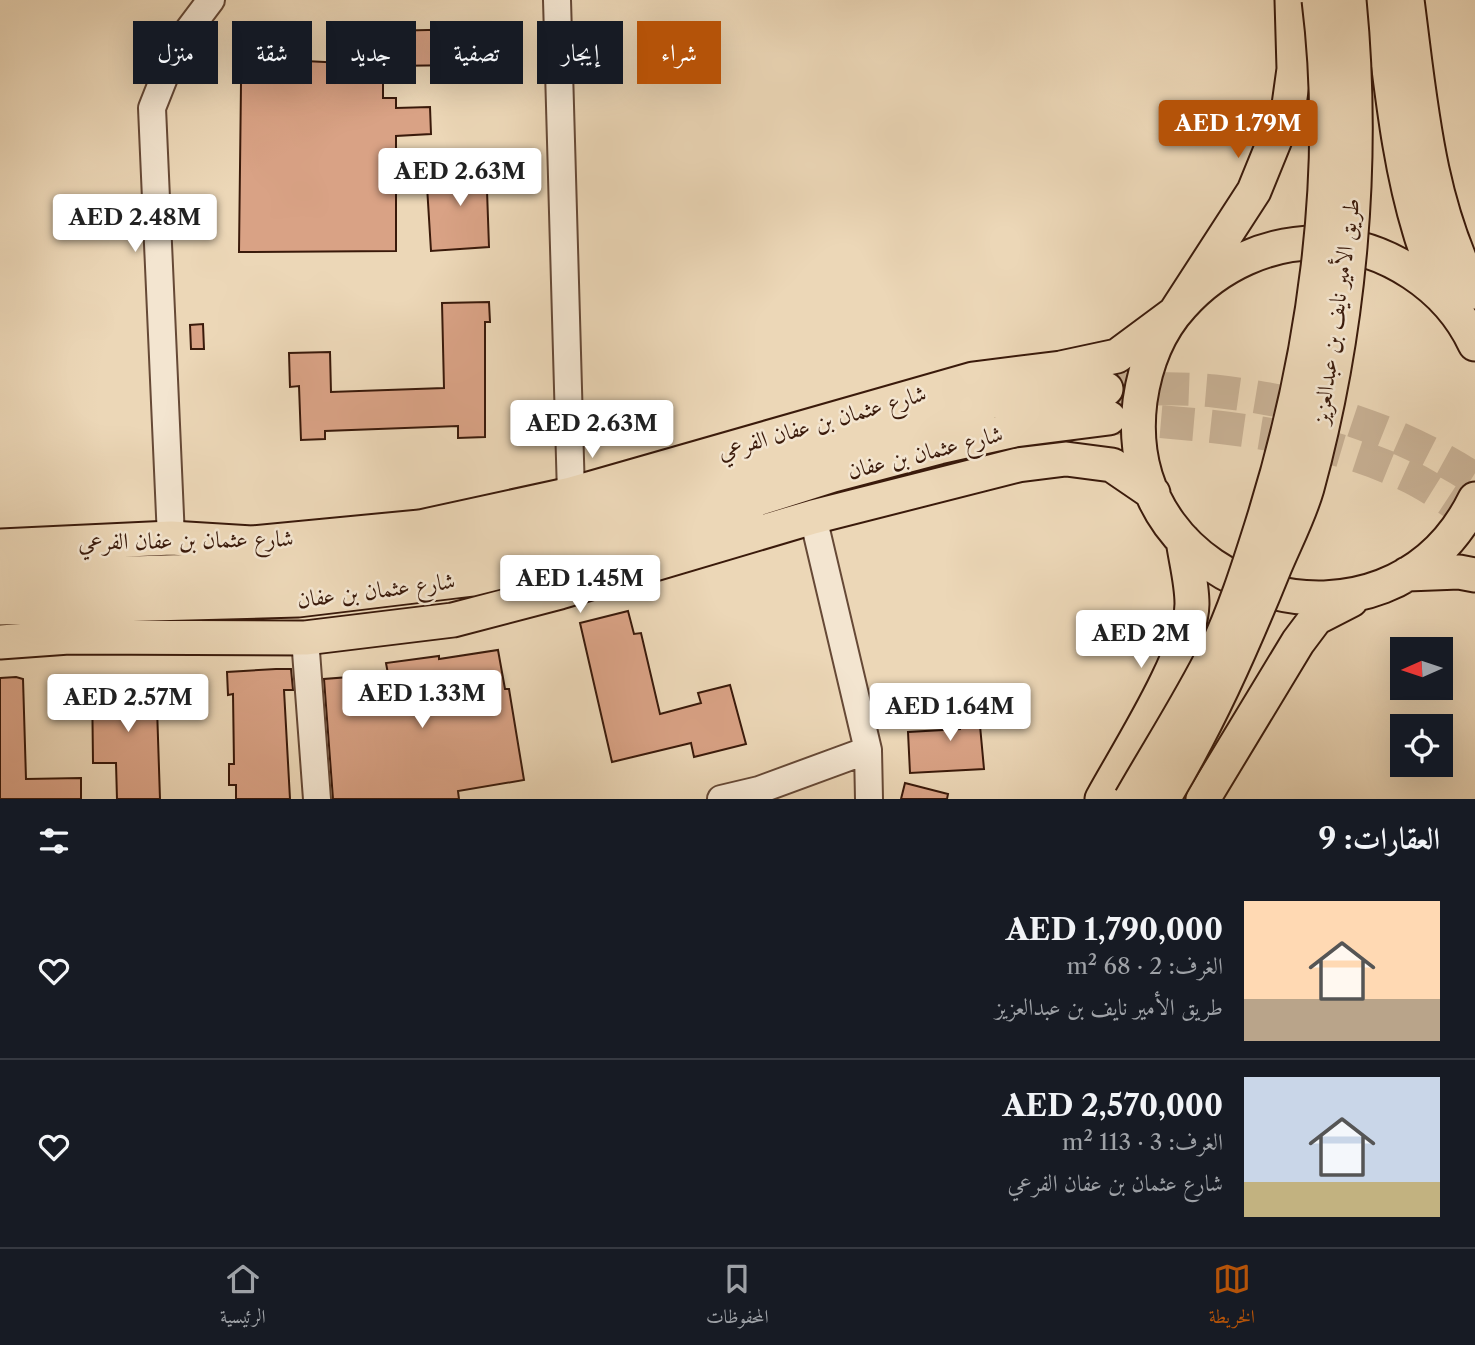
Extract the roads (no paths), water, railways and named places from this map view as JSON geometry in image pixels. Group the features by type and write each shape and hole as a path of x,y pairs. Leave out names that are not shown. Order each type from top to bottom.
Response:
{"main road":[{"path":"1254,191 1275,114 1279,55 1273,0"},
{"path":"1292,0 1294,69 1289,105 1254,191 1154,349 1139,410 1141,453 1153,493 1184,540 1221,572 1266,592 1304,599 1363,593"},
{"name":"طريق الأمير نايف بن عبدالعزيز","path":"1131,799 1216,652 1250,564 1276,480 1298,384 1314,295 1324,186 1325,101 1319,0"},
{"name":"طريق الأمير نايف بن عبدالعزيز","path":"1163,799 1192,750 1238,657 1307,490 1340,319 1354,187 1356,84 1349,0"},
{"path":"1380,0 1397,136 1420,235 1462,297"},
{"path":"1386,0 1388,62"},
{"path":"1407,0 1431,166 1475,344"},
{"path":"1175,313 1216,274 1241,260 1267,250 1304,244 1352,247 1378,255 1462,297"},
{"name":"شارع عثمان بن عفان الفرعي","path":"0,546 171,538 252,543 420,527 571,494 973,379 1061,368 1117,356 1175,313"},
{"name":"شارع عثمان بن عفان","path":"0,577 330,567 450,551 546,533 993,401 1108,404 833,475 625,541 472,579 298,600 0,608"},
{"path":"0,642 69,637 304,638 453,620 573,589 813,517 1018,465 1066,459 1112,465 1153,493"},
{"path":"1203,799 1298,642 1316,618 1407,574 1442,547 1457,530 1475,499"},
{"path":"1102,799 1154,705 1188,633 1192,604 1184,540"},
{"path":"1407,574 1460,572 1475,575"}],"street":[{"path":"171,538 152,108 177,45 211,0"},
{"path":"557,0 571,494"},
{"path":"813,517 868,750 869,799"},
{"path":"304,638 317,799"},
{"path":"721,799 758,795 868,750"}],"tunnel":[{"path":"1106,389 1214,391 1317,410 1382,431 1414,445 1475,479"},
{"path":"1111,418 1261,433 1334,449 1406,475 1475,517"}]}
